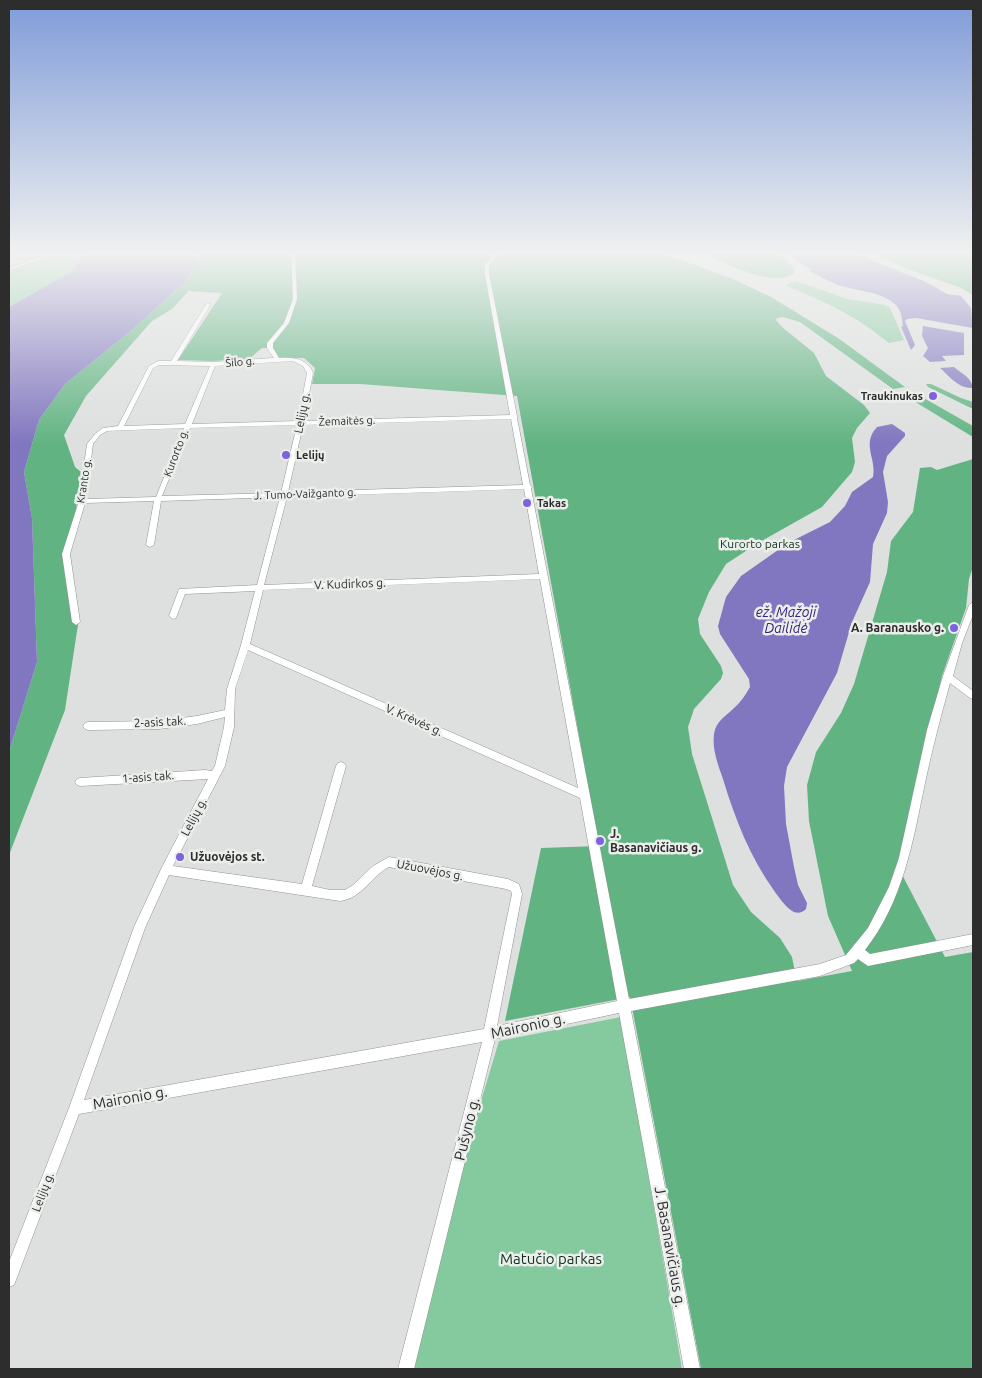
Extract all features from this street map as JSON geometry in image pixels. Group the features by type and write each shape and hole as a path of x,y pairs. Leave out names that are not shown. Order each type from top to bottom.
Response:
{"street":[{"path":"120,428 151,367 158,363 173,363 202,315"},
{"path":"277,359 270,348 270,343 286,323 289,315"},
{"name":"J. Basanavičiaus g.","path":"495,315 529,487 584,795 626,1006 692,1369"},
{"name":"Šilo g.","path":"173,363 213,364 292,359 306,365"},
{"name":"Kurorto g.","path":"150,545 158,499 213,364"},
{"name":"Lelijų g.","path":"9,1280 75,1108 140,927 166,870 220,766 229,727 231,689 245,646 301,422 310,372 306,365"},
{"name":"Žemaitės g.","path":"120,428 515,417"},
{"name":"Kranto g.","path":"76,622 66,554 82,501 90,444 105,429 120,428"},
{"name":"J. Tumo-Vaižganto g.","path":"82,501 529,487"},
{"name":"V. Kudirkos g.","path":"173,616 182,591 544,576"},
{"path":"973,605 948,676 932,730 904,858 894,888 875,926 857,951 868,960 973,940"},
{"name":"V. Krėvės g.","path":"245,646 584,795"},
{"path":"948,676 973,696"},
{"name":"2-asis tak.","path":"88,726 159,725 197,720 230,712"},
{"path":"306,890 341,766"},
{"name":"1-asis tak.","path":"80,782 205,774 215,776"},
{"name":"Užuovėjos g.","path":"166,870 344,895 352,892 375,869 390,862 508,884 515,888"},
{"name":"Pušyno g.","path":"406,1369 490,1034 518,894 515,888"},
{"name":"Maironio g.","path":"75,1108 490,1034 626,1006 820,970 850,959 857,951"}],"green space":[{"name":"Kurorto parkas","path":"148,315 161,315 152,321 86,396 64,435 75,467 81,472 70,554 79,618 65,710 9,855 9,752 37,662 32,518 24,472 39,420 65,384"},
{"name":"Kurorto parkas","path":"207,315 801,315 838,338 905,387 893,389 800,322 783,317 777,318 776,320 782,327 814,353 826,376 864,405 870,413 857,428 852,438 855,462 852,472 822,507 758,543 726,564 709,592 698,619 700,634 721,666 723,673 721,679 694,709 688,727 692,754 733,885 751,912 780,938 792,957 797,981 852,971 828,916 809,821 807,785 816,752 841,713 854,684 887,572 891,541 913,512 920,468 931,467 937,470 973,459 973,567 969,579 966,608 942,676 897,865 945,957 973,952 973,1369 701,1369 630,997 505,1021 541,848 599,846 517,396 360,384 312,384 315,368 304,358 279,358 270,348 262,348 249,359 178,360"},
{"path":"848,315 893,315 904,340 889,343"},
{"path":"926,384 931,384 973,402 973,409 928,387"},
{"path":"922,397 973,426 973,437 912,400"},
{"name":"Matučio parkas","path":"621,1017 682,1369 401,1369 499,1041"}],"water":[{"path":"9,315 148,315 65,384 39,420 24,472 32,518 37,662 9,752"},
{"path":"901,315 972,315 973,328 916,318 907,319 905,321 915,345 911,350 901,327 903,326"},
{"path":"923,326 964,333 964,355 942,356 946,361 930,362 923,356 928,348 922,336"},
{"path":"954,367 968,378 973,388 963,387 940,368"},
{"name":"ež. Mažoji Dailidė","path":"892,424 905,433 905,436 887,456 883,472 888,502 887,513 873,544 870,582 852,622 837,673 787,767 784,786 786,824 798,885 807,903 806,909 797,913 781,900 758,865 733,809 716,757 714,746 715,730 721,720 739,703 750,687 749,679 720,634 718,626 726,597 741,576 788,543 830,522 845,506 852,492 873,477 874,470 870,446 872,433 877,427"}],"place":[{"name":"Traukinukas","path":"933,396"},
{"name":"Lelijų","path":"286,455"},
{"name":"Takas","path":"527,503"},
{"name":"A. Baranausko g.","path":"954,628"},
{"name":"J. Basanavičiaus g.","path":"600,841"},
{"name":"Užuovėjos st.","path":"180,857"}]}
